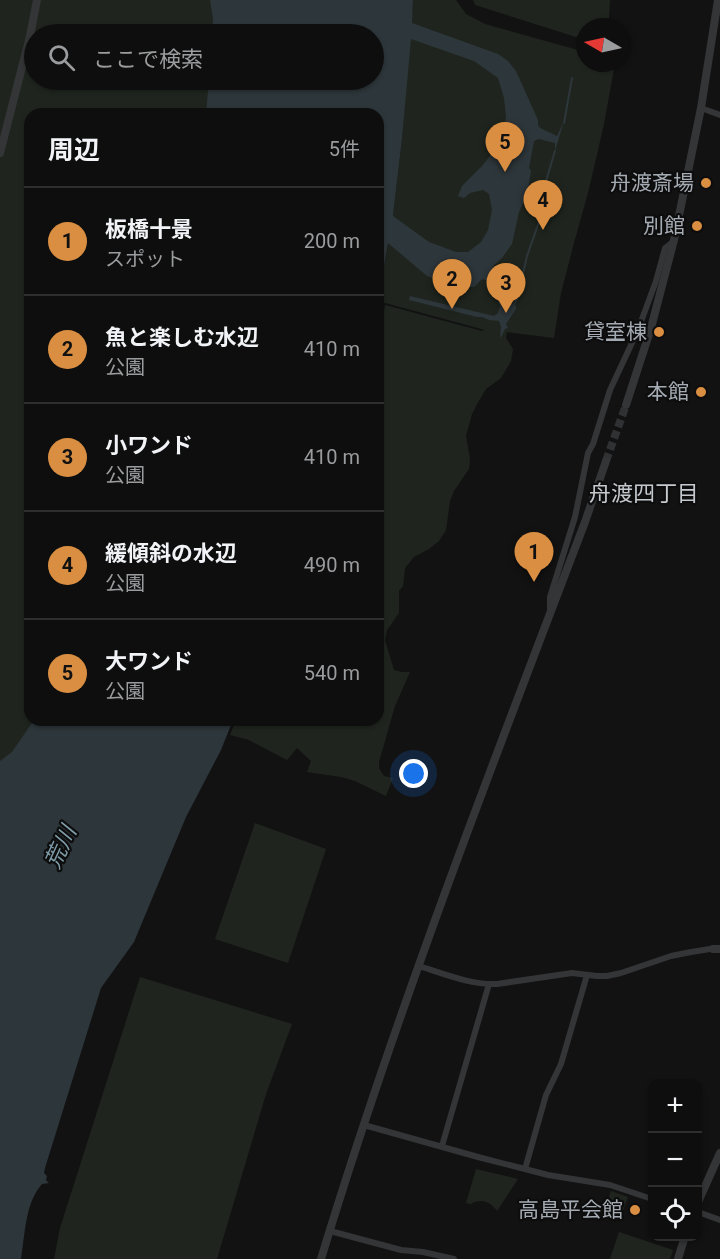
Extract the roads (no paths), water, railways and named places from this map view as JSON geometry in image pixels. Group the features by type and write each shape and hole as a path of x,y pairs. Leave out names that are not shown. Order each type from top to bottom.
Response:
{"street":[{"path":"32,24 37,0"},
{"path":"626,405 651,328 674,240 701,108 718,0"},
{"path":"0,153 24,59"},
{"path":"701,108 720,115"},
{"path":"550,612 550,597 575,517 588,453 610,390 638,330 665,248 674,240"},
{"path":"321,1259 364,1125 472,817 606,461"},
{"path":"419,966 469,981 489,984 572,973 607,976 690,952 717,949"},
{"path":"525,1169 546,1095 561,1064 587,975"},
{"path":"442,1146 489,984"},
{"path":"364,1125 548,1175 610,1185 648,1198"},
{"path":"702,1193 720,1153"},
{"path":"702,1213 720,1220"},
{"path":"330,1231 400,1250 423,1252 454,1259"},
{"path":"678,1259 683,1241"},
{"path":"399,1259 400,1250"}],"water":[{"path":"210,0 413,0 412,23 498,54 508,61 516,71 540,128 557,136 564,121 555,151 555,143 539,139 534,141 527,195 519,212 512,244 493,266 506,302 516,306 506,324 508,328 505,329 500,339 499,321 409,300 410,296 494,316 498,313 500,306 491,282 482,279 474,287 456,287 427,276 388,243 384,267 384,108 207,108 208,90 384,90 384,24 213,24","holes":["411,39 474,61 498,78 504,98 506,117 503,134 496,148 482,166 462,186 458,196 464,198 470,193 483,190 489,194 492,210 488,230 481,242 468,252 456,252 429,242 393,216"]},
{"name":"荒川","path":"30,726 231,726 221,750 186,817 134,942 101,988 45,1168 44,1173 49,1183 42,1184 36,1192 29,1210 21,1259 0,1259 0,761 12,752"}],"waterway":[{"path":"564,123 572,78"},
{"path":"513,306 541,216 546,181 555,151"}],"tunnel":[{"path":"606,461 626,405"}],"place":[{"name":"大ワンド","path":"505,172"},
{"name":"舟渡斎場","path":"706,183"},
{"name":"別館","path":"697,226"},
{"name":"緩傾斜の水辺","path":"543,230"},
{"name":"魚と楽しむ水辺","path":"452,309"},
{"name":"小ワンド","path":"506,313"},
{"name":"貸室棟","path":"659,332"},
{"name":"本館","path":"701,392"},
{"name":"板橋十景","path":"534,582"},
{"name":"高島平会館","path":"635,1210"}],"district":[{"name":"舟渡四丁目","path":"644,493"}]}
